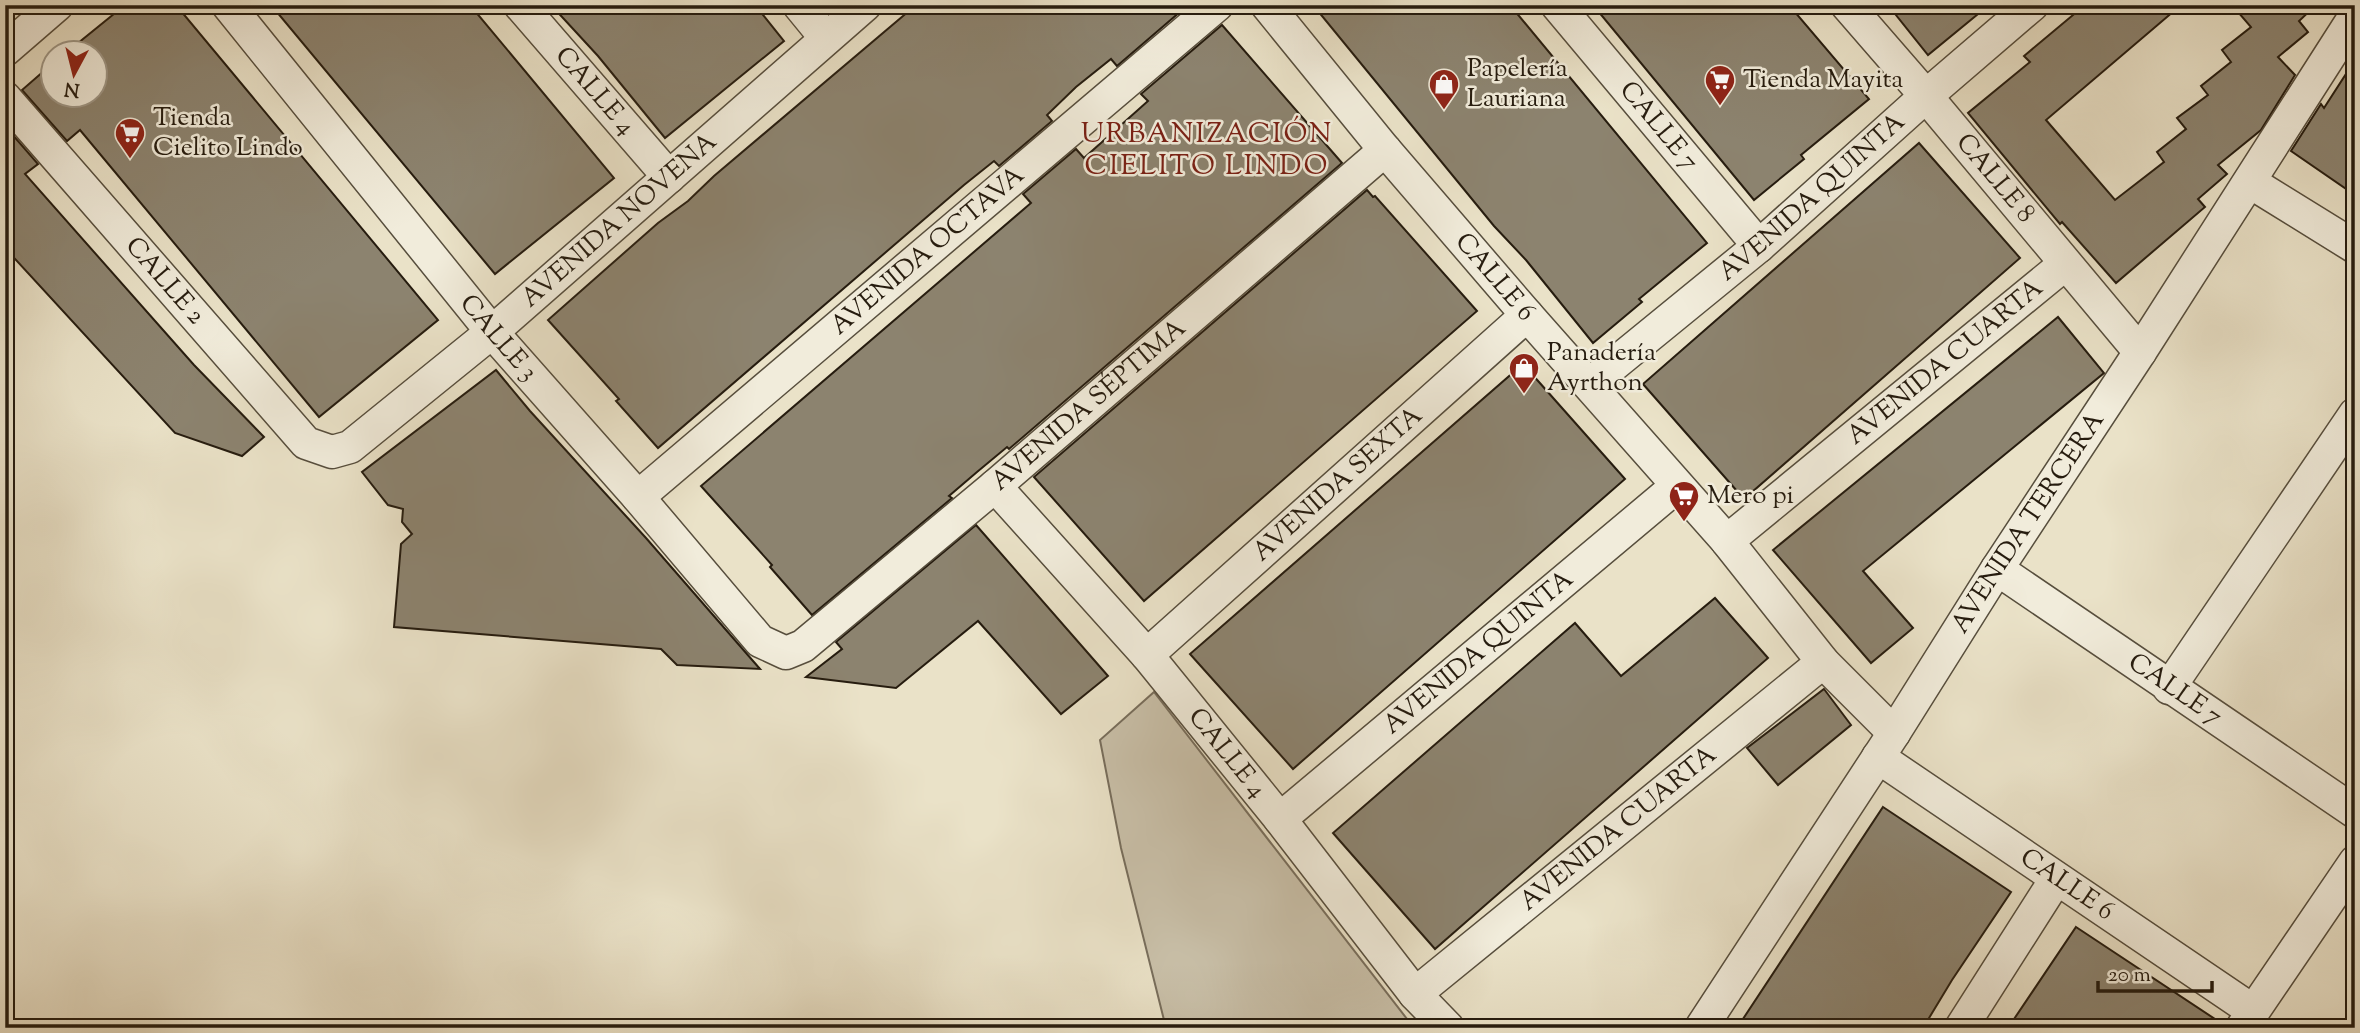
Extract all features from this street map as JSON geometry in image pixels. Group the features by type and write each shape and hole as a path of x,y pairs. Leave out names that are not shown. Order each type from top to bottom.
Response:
{"street":[{"path":"5,50 57,5"},
{"name":"CALLE 3","path":"228,5 492,332 638,497 760,641 786,653"},
{"name":"CALLE 4","path":"520,5 669,177"},
{"path":"799,5 827,38"},
{"name":"AVENIDA NOVENA","path":"332,452 349,447 492,332 865,5"},
{"name":"AVENIDA OCTAVA","path":"638,497 1217,5"},
{"name":"CALLE 6","path":"1267,5 1385,150 1727,541 1824,662 1886,745 2056,878 2248,1020"},
{"name":"CALLE 7","path":"1557,5 1759,246"},
{"name":"CALLE 8","path":"1847,5 2140,352"},
{"name":"AVENIDA QUINTA","path":"1590,384 1759,246 2032,5"},
{"name":"AVENIDA TERCERA","path":"1701,1028 2355,16"},
{"name":"CALLE 2","path":"5,99 306,443 332,452"},
{"name":"AVENIDA SÉPTIMA","path":"786,653 803,646 995,486 1385,150"},
{"path":"2250,182 2355,247"},
{"name":"AVENIDA CUARTA","path":"1727,541 2065,264"},
{"name":"AVENIDA SEXTA","path":"1147,655 1527,315"},
{"path":"2169,688 2355,414"},
{"name":"CALLE 4","path":"995,486 1147,655 1280,819 1415,994 1448,1028"},
{"name":"AVENIDA QUINTA","path":"1280,819 1677,486"},
{"name":"CALLE 7","path":"1997,569 2355,812"},
{"name":"AVENIDA CUARTA","path":"1415,994 1824,662"},
{"path":"2248,1020 2355,862"},
{"path":"1961,1028 2056,878"}],"shaded area":[{"path":"1154,692 1414,1028 1166,1028 1121,848 1100,740"}],"building":[{"path":"125,5 176,5 438,320 319,417 80,130 67,141 22,90 38,76 38,108 108,108 108,38 84,38"},
{"path":"271,5 470,5 614,178 495,274"},
{"path":"551,5 755,5 784,41 665,138 598,56"},
{"path":"916,5 1188,5 1117,66 1111,59 1076,87 1047,115 1052,121 999,166 994,161 964,185 658,448 616,401 619,399 548,320 658,223 688,201"},
{"path":"1313,5 1510,5 1707,243 1639,299 1642,302 1593,343"},
{"path":"1593,5 1789,5 1869,99 1801,155 1804,159 1754,200"},
{"path":"1888,5 1989,5 1928,55"},
{"path":"2085,5 2181,5 2046,120 2115,200 2164,162 2157,152 2186,129 2177,118 2208,95 2201,86 2231,62 2222,50 2251,27 2232,5 2316,5 2299,21 2308,32 2278,57 2295,75 2261,130 2218,165 2227,174 2198,199 2205,207 2116,283 2062,222 2060,224 1968,113 2030,62 2024,56"},
{"path":"1222,25 1342,163 812,615 770,567 772,565 701,486 1031,203 1023,194 1076,149 1084,158 1148,101 1141,94"},
{"path":"2355,60 2355,195 2291,151 2321,104 2324,108"},
{"path":"5,126 38,164 25,174 194,365 264,437 242,456 175,433 5,248"},
{"path":"1919,143 2020,258 1744,499 1643,384"},
{"path":"1367,190 1477,311 1144,601 1034,477"},
{"path":"2058,317 2104,373 1863,571 1913,628 1871,663 1773,550"},
{"path":"1523,364 1625,479 1293,769 1190,654"},
{"path":"496,370 760,669 677,665 661,649 394,627 401,544 412,534 402,522 403,509 388,505 362,472"},
{"path":"976,525 1108,676 1061,714 978,621 896,688 806,677 842,649 836,642"},
{"path":"1715,598 1768,658 1435,949 1333,833 1575,623 1621,676"},
{"path":"1824,689 1851,725 1778,785 1747,748"},
{"path":"1883,807 2011,892 1923,1028 1737,1028"},
{"path":"2076,927 2224,1025 2224,1028 2008,1028"}],"place":[{"name":"Tienda Mayita","path":"1720,107"},
{"name":"Papelería Lauriana","path":"1444,111"},
{"name":"Tienda Cielito Lindo","path":"130,160"},
{"name":"Panadería Ayrthon","path":"1524,395"},
{"name":"Mero pi","path":"1684,523"}],"district":[{"name":"URBANIZACIÓN CIELITO LINDO","path":"1207,151"}]}
